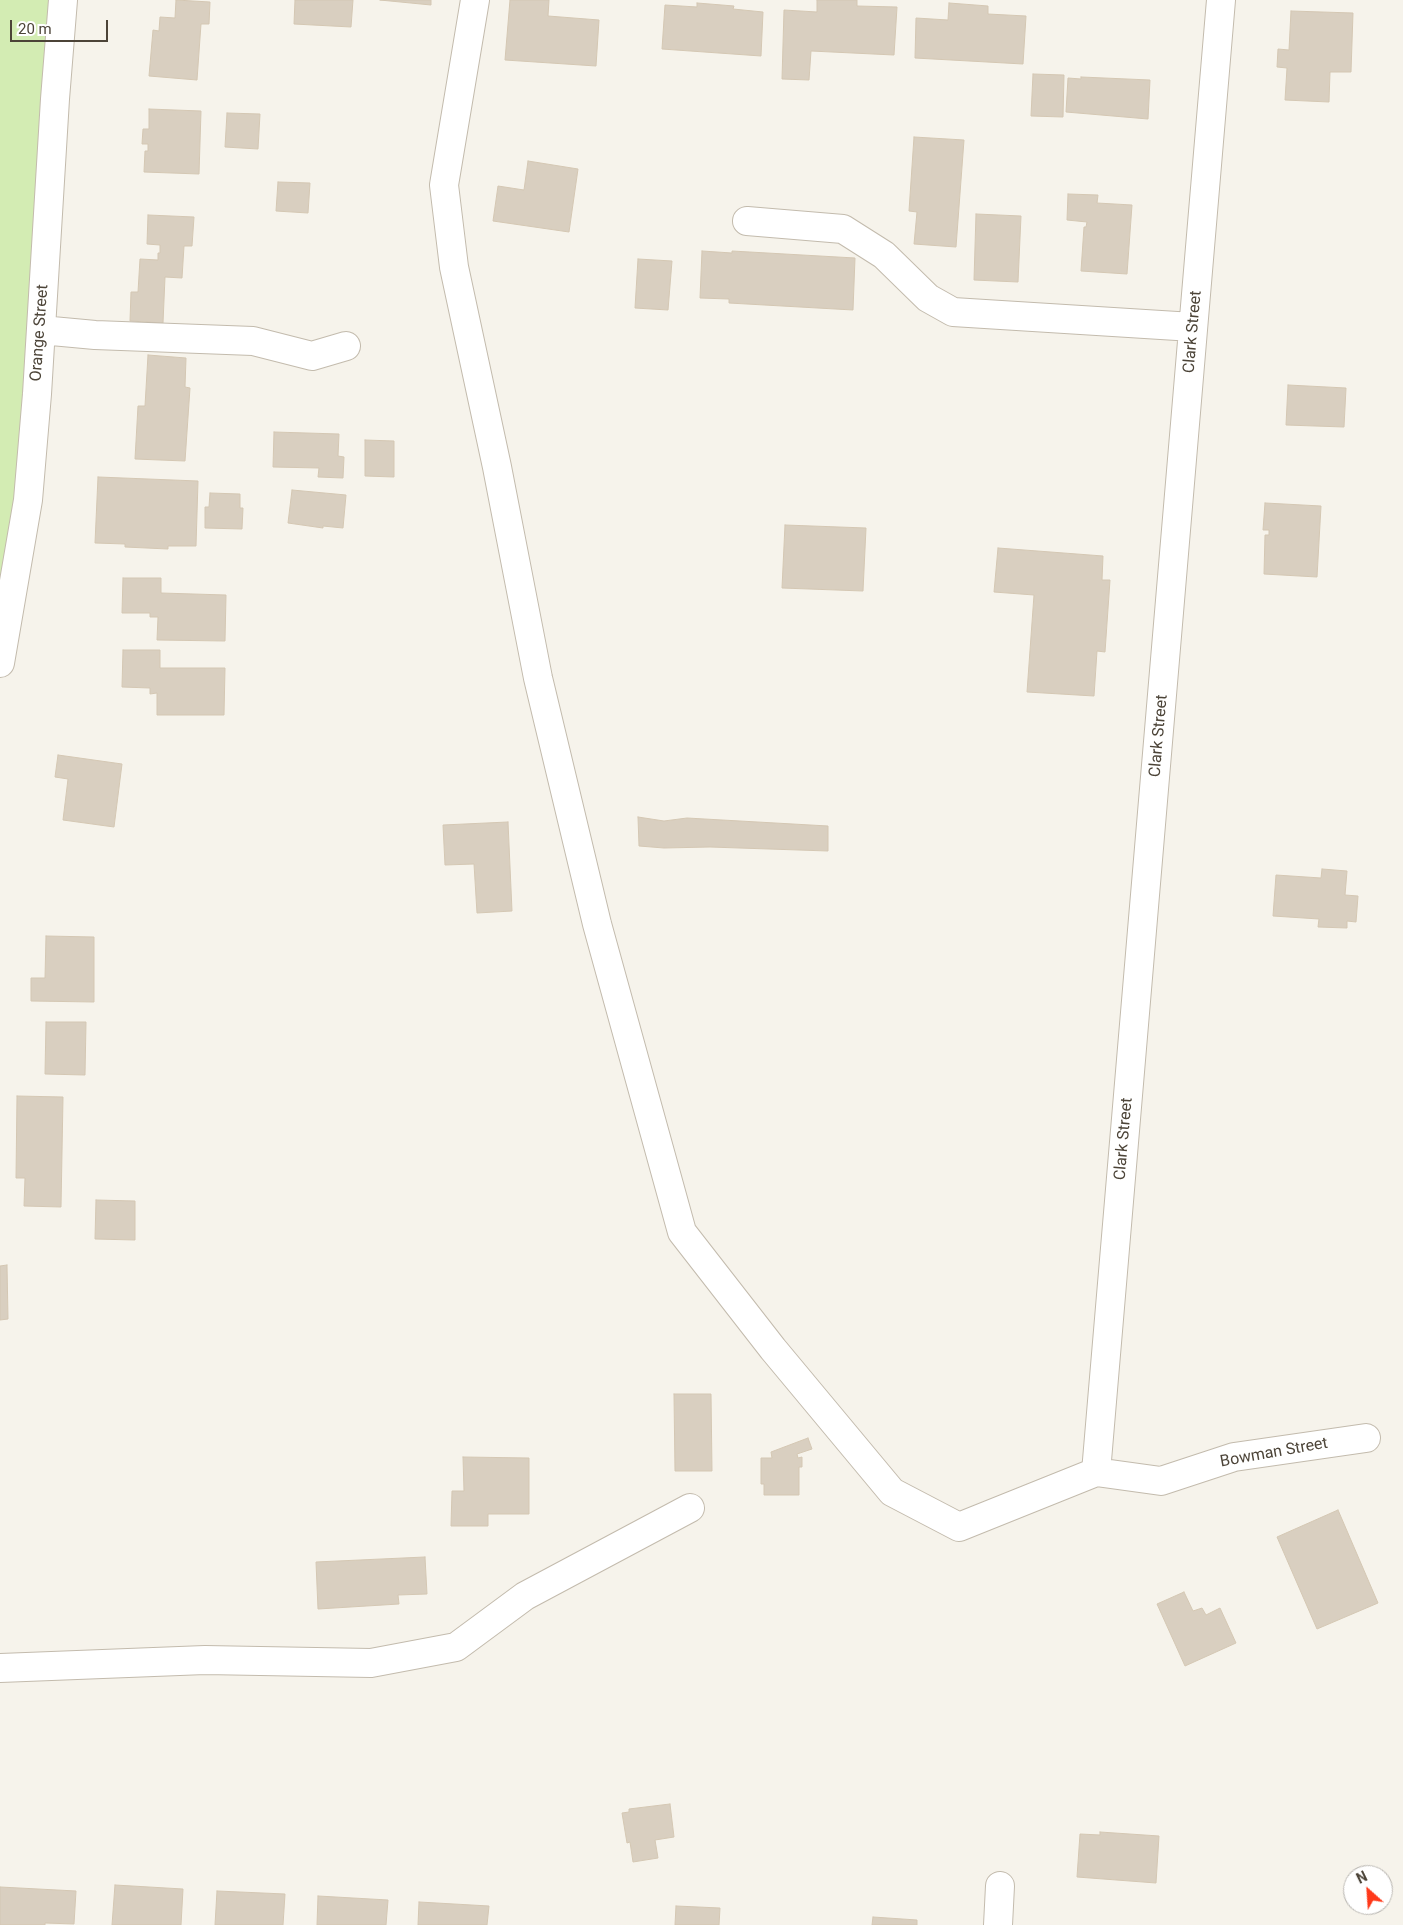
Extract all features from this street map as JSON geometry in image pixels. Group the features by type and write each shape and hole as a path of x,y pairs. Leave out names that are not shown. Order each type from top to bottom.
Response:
{"street":[{"name":"Orange Street","path":"0,663 28,500 41,330 55,98 64,0"},
{"path":"475,0 444,185 454,267 497,467 538,678 597,924 682,1232 772,1349 892,1492 959,1527 1096,1472"},
{"name":"Clark Street","path":"1096,1472 1221,0"},
{"path":"747,221 843,229 884,255 928,298 953,312 1194,327"},
{"path":"41,330 95,335 254,341 312,356 346,346"},
{"name":"Bowman Street","path":"1096,1472 1161,1481 1234,1456 1366,1438"},
{"path":"0,1668 205,1660 371,1663 456,1647 525,1596 690,1508"},
{"path":"998,1925 1000,1886"}],"green space":[{"path":"0,0 52,0 35,278 10,556 0,608"}],"building":[{"path":"176,0 210,2 209,24 201,24 197,80 149,76 153,30 159,31 160,17 175,18"},
{"path":"295,0 353,0 351,27 294,24"},
{"path":"380,0 431,0 431,5"},
{"path":"510,0 549,0 548,16 599,20 596,66 505,60"},
{"path":"817,0 857,0 857,6 897,7 894,55 811,51 809,80 782,79 784,10 817,12"},
{"path":"697,3 734,6 733,9 763,12 761,56 662,49 665,5 697,7"},
{"path":"949,3 988,6 988,14 1026,16 1023,64 915,58 916,18 948,20"},
{"path":"1291,11 1353,13 1351,72 1330,72 1329,102 1285,100 1287,68 1277,67 1278,49 1289,50"},
{"path":"1033,74 1064,75 1063,117 1031,116"},
{"path":"1081,77 1150,80 1148,119 1066,112 1068,78 1081,79"},
{"path":"149,109 201,111 199,174 144,172 145,151 148,151 148,144 142,144 143,129 149,129"},
{"path":"227,113 260,114 258,149 225,147"},
{"path":"914,137 964,140 956,247 914,244 917,212 909,211"},
{"path":"528,161 578,169 569,232 493,221 498,186 524,190"},
{"path":"278,182 310,183 308,213 276,211"},
{"path":"1068,194 1098,195 1097,203 1132,205 1127,274 1081,271 1084,227 1086,227 1087,222 1067,220"},
{"path":"976,214 1021,216 1018,282 974,280"},
{"path":"148,215 194,217 192,246 184,246 182,278 165,277 163,323 130,321 131,292 138,292 140,259 158,260 158,253 160,253 160,245 147,244"},
{"path":"702,251 855,258 853,310 729,303 729,299 700,298"},
{"path":"638,259 672,261 668,310 635,308"},
{"path":"148,355 186,358 185,387 190,388 185,461 135,459 138,406 145,406"},
{"path":"1288,385 1346,388 1344,427 1286,425"},
{"path":"274,432 339,434 338,456 344,457 343,478 318,477 319,468 273,467"},
{"path":"365,440 394,441 394,477 365,476"},
{"path":"98,477 198,481 196,546 168,546 168,549 125,547 125,544 95,543"},
{"path":"292,490 346,495 343,528 323,526 323,528 288,523"},
{"path":"210,493 240,494 240,508 243,508 242,529 205,528 205,507 209,507"},
{"path":"1265,503 1321,506 1317,577 1264,574 1265,535 1269,535 1269,530 1263,530"},
{"path":"785,525 866,528 863,591 782,588"},
{"path":"998,548 1103,556 1102,580 1110,580 1105,652 1097,651 1094,696 1027,692 1034,595 994,592"},
{"path":"123,578 161,578 161,593 226,595 225,641 157,640 158,617 150,617 150,613 122,613"},
{"path":"123,650 160,650 160,668 225,668 224,715 157,715 157,693 150,694 150,688 122,687"},
{"path":"58,755 122,764 114,827 63,820 68,779 55,777"},
{"path":"638,817 664,821 687,818 828,826 828,851 639,846"},
{"path":"508,822 512,911 477,913 474,864 445,865 443,825"},
{"path":"1322,869 1347,871 1345,895 1358,896 1356,922 1347,921 1347,928 1318,927 1319,919 1273,916 1276,875 1321,878"},
{"path":"46,936 94,937 94,1002 31,1001 31,978 45,978"},
{"path":"46,1022 86,1022 85,1075 45,1074"},
{"path":"17,1096 63,1097 61,1207 24,1206 25,1178 16,1178"},
{"path":"96,1200 135,1201 135,1240 95,1239"},
{"path":"7,1265 8,1319 0,1320 0,1266"},
{"path":"674,1394 711,1394 712,1471 675,1471"},
{"path":"808,1438 812,1449 797,1454 798,1458 802,1457 802,1467 799,1467 799,1495 764,1495 764,1484 761,1484 761,1458 772,1458 771,1452"},
{"path":"463,1457 529,1458 529,1514 488,1514 488,1526 451,1526 452,1491 464,1491"},
{"path":"1338,1510 1378,1603 1317,1629 1277,1537"},
{"path":"425,1557 427,1594 398,1595 399,1604 318,1609 316,1562"},
{"path":"1184,1592 1193,1611 1202,1608 1206,1615 1220,1608 1236,1643 1185,1666 1157,1604"},
{"path":"670,1804 674,1837 655,1840 658,1858 633,1862 630,1842 627,1843 622,1813 629,1812 629,1809"},
{"path":"1100,1832 1159,1836 1156,1883 1077,1877 1080,1834 1100,1835"},
{"path":"115,1885 183,1889 181,1925 112,1925"},
{"path":"0,1887 76,1891 74,1924 0,1925"},
{"path":"217,1891 285,1894 283,1925 215,1925"},
{"path":"318,1896 388,1900 386,1925 317,1925"},
{"path":"419,1902 489,1906 487,1925 418,1925"},
{"path":"676,1906 720,1908 719,1925 675,1925"},
{"path":"873,1917 917,1920 917,1925 872,1925"}]}
